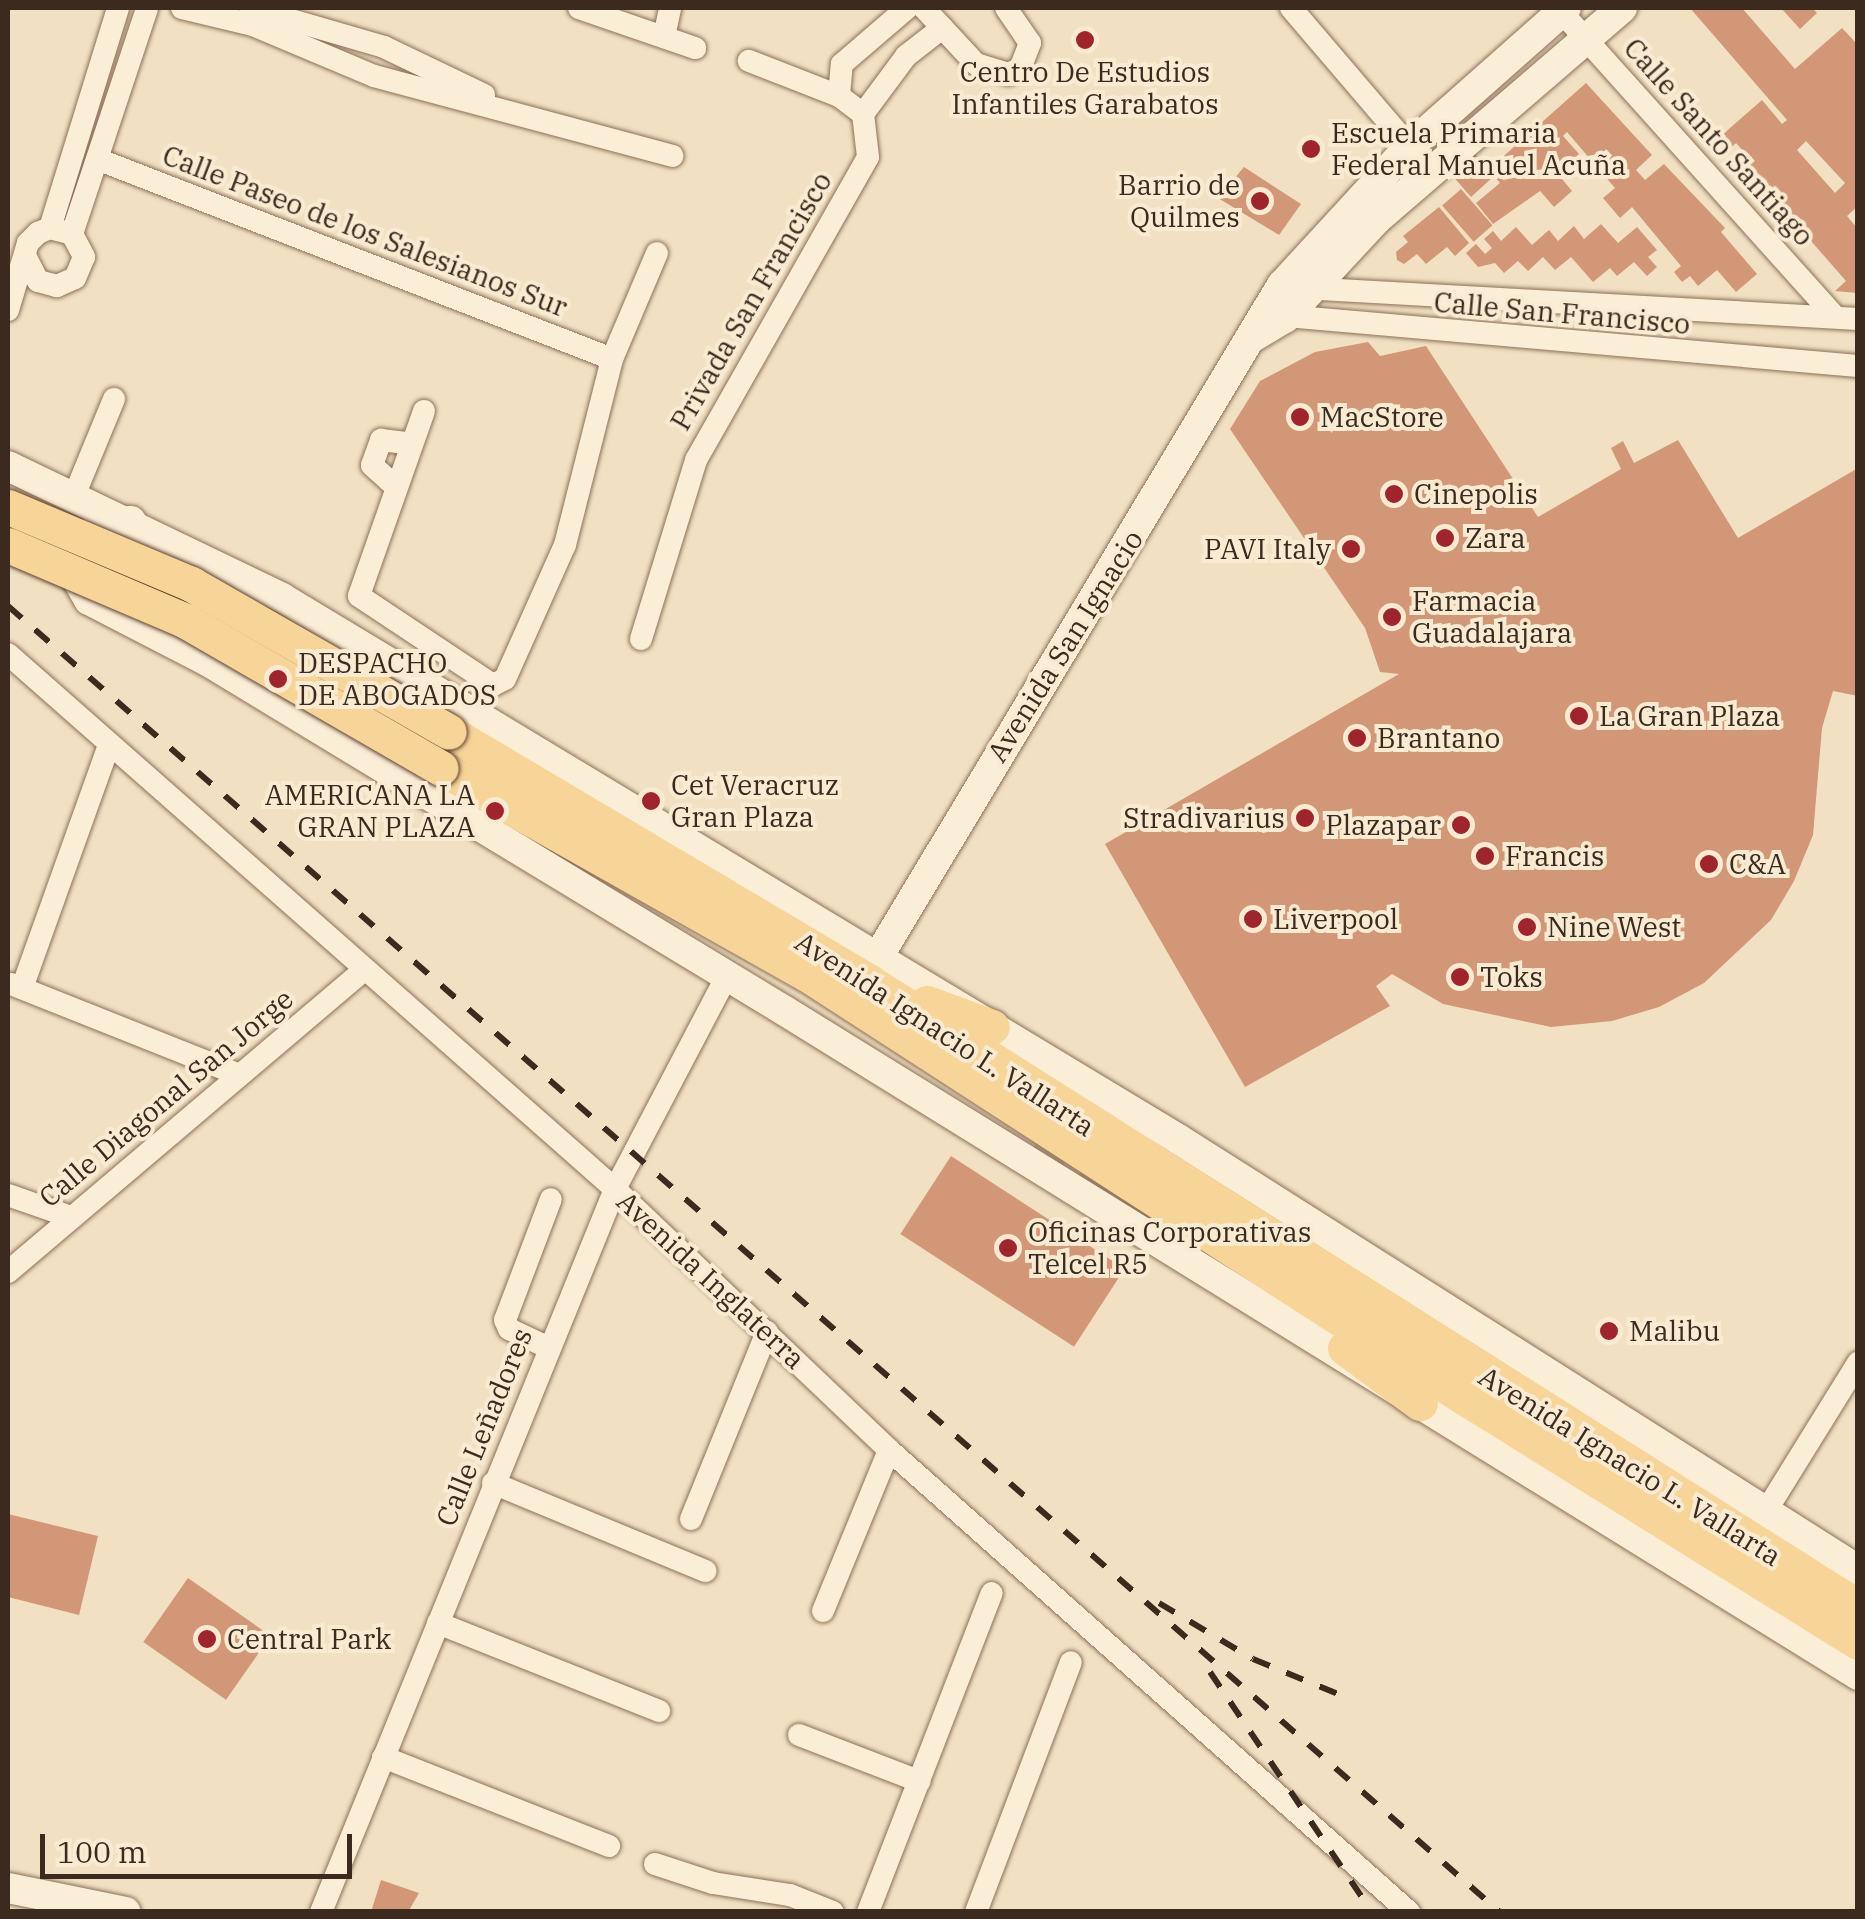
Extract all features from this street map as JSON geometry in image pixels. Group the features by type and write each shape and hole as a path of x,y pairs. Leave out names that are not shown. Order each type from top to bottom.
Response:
{"main road":[{"name":"Avenida San Ignacio","path":"1297,287 1622,8"},
{"name":"Avenida San Ignacio","path":"875,970 1267,322 1410,146 1562,9"},
{"path":"8,466 130,521"},
{"name":"Avenida Ignacio L. Vallarta","path":"8,507 191,584 294,638 449,732 875,970"},
{"name":"Avenida Ignacio L. Vallarta","path":"1858,1570 1757,1525 282,598 130,521 101,522 75,555 74,574 89,600 210,662 727,976 1858,1675"},
{"name":"Avenida Ignacio L. Vallarta","path":"8,546 201,629 807,974 1858,1642"},
{"path":"875,970 992,1027"},
{"path":"807,974 832,1016 1034,1146"},
{"name":"Avenida Ignacio L. Vallarta","path":"992,1027 1757,1525 1858,1607"},
{"path":"1176,1232 1420,1404"},
{"path":"1562,1490 1654,1515"},
{"path":"8,1888 126,1912"}],"street":[{"path":"61,231 118,8"},
{"path":"8,310 28,242 61,231 97,159 147,8"},
{"path":"186,8 254,15 374,76 519,113 642,153 672,156"},
{"path":"580,8 695,48"},
{"path":"664,37 670,8"},
{"path":"840,96 842,64 907,8"},
{"path":"924,8 976,64 1008,74 1020,69 1030,44 1006,8"},
{"path":"1292,8 1431,172"},
{"name":"Calle Santo Santiago","path":"1562,9 1846,318"},
{"path":"750,61 840,96 863,114 906,56 942,28"},
{"name":"Privada San Francisco","path":"641,638 702,445 868,156 863,114"},
{"name":"Calle Paseo de los Salesianos Sur","path":"97,159 612,359"},
{"path":"25,255 38,281 66,284 84,257 61,231"},
{"path":"424,411 358,582 359,596 385,618 481,682 505,679 565,545 612,359 658,253"},
{"name":"Calle San Francisco","path":"1297,287 1642,312 1846,318"},
{"path":"1642,312 1653,329 1654,352"},
{"name":"Calle San Francisco","path":"1267,322 1858,366"},
{"path":"74,496 114,399"},
{"name":"Avenida Inglaterra","path":"8,654 108,748 615,1188 890,1450 1409,1912"},
{"path":"108,748 15,985 240,1075"},
{"name":"Calle Diagonal San Jorge","path":"8,1272 18,1250 72,1217 364,970"},
{"name":"Calle Leñadores","path":"320,1912 615,1188 727,976"},
{"path":"8,1195 72,1217"},
{"path":"549,1348 509,1329 505,1320 551,1199"},
{"path":"692,1518 767,1332"},
{"path":"1757,1525 1858,1363"},
{"path":"822,1611 890,1450"},
{"path":"493,1483 705,1571"},
{"path":"868,1912 992,1593"},
{"path":"438,1624 659,1712"},
{"path":"976,1912 1071,1662"},
{"path":"799,1734 919,1781"},
{"path":"383,1758 609,1846"},
{"path":"654,1864 713,1883 790,1895 833,1912"}],"building":[{"path":"1690,8 1742,8 1795,69 1842,28 1858,45 1858,206 1847,216 1858,229 1858,293 1835,291 1846,281 1756,178 1751,182 1742,172 1739,161 1747,155 1736,143 1724,154 1714,142 1762,100 1782,124 1787,120","holes":["1806,141 1845,183 1835,193 1797,150"]},
{"path":"1781,8 1812,8 1817,13 1800,29"},
{"path":"1586,83 1652,155 1636,170 1645,180 1664,164 1725,228 1721,232 1757,274 1736,292 1717,270 1698,286 1690,276 1682,282 1674,272 1681,266 1632,207 1620,218 1603,198 1615,188 1567,132 1563,136 1579,154 1557,173 1572,191 1554,207 1540,191 1493,224 1476,203 1500,183 1494,176 1471,197 1451,174 1474,153 1489,169"},
{"name":"Barrio de Quilmes","path":"1244,167 1301,204 1279,235 1218,198"},
{"path":"1461,189 1492,225 1474,242 1442,205"},
{"path":"1439,207 1469,243 1455,256 1447,247 1426,264 1417,254 1404,264 1397,260 1396,252 1408,242 1403,236"},
{"path":"1601,224 1618,243 1637,227 1657,250 1648,257 1657,267 1647,276 1634,262 1617,276 1610,268 1593,282 1571,257 1555,270 1543,257 1528,271 1518,261 1504,273 1495,263 1478,267 1466,253 1476,244 1485,254 1492,248 1484,239 1493,231 1501,241 1516,227 1532,245 1549,230 1558,241 1574,226 1584,239"},
{"name":"La Gran Plaza","path":"1368,342 1380,356 1426,346 1538,517 1621,469 1611,448 1623,441 1634,463 1678,440 1738,538 1858,468 1858,696 1833,691 1822,728 1813,835 1794,881 1771,920 1704,983 1659,1007 1612,1021 1551,1027 1443,1004 1392,974 1376,986 1390,1006 1245,1087 1105,844 1399,674 1380,672 1365,628 1230,429 1260,381 1315,352"},
{"name":"Oficinas Corporativas Telcel R5","path":"951,1156 1125,1269 1074,1347 900,1234"},
{"path":"8,1514 98,1536 79,1615 8,1597"},
{"name":"Central Park","path":"188,1578 271,1636 226,1700 143,1642"},
{"path":"381,1880 419,1893 408,1912 371,1912"}],"tunnel":[{"path":"1033,1147 1176,1231"}],"railway":[{"path":"8,606 1500,1912"},
{"path":"1159,1603 1253,1659 1338,1694"},
{"path":"1210,1672 1372,1912"}],"place":[{"name":"Centro De Estudios Infantiles Garabatos","path":"1085,40"},
{"name":"Escuela Primaria Federal Manuel Acuña","path":"1311,149"},
{"name":"Barrio de Quilmes","path":"1260,201"},
{"name":"MacStore","path":"1300,417"},
{"name":"Cinepolis","path":"1394,494"},
{"name":"Zara","path":"1445,538"},
{"name":"PAVI Italy","path":"1351,549"},
{"name":"Farmacia Guadalajara","path":"1392,617"},
{"name":"DESPACHO DE ABOGADOS","path":"278,679"},
{"name":"La Gran Plaza","path":"1579,716"},
{"name":"Brantano","path":"1357,738"},
{"name":"Cet Veracruz Gran Plaza","path":"651,801"},
{"name":"AMERICANA LA GRAN PLAZA","path":"495,811"},
{"name":"Stradivarius","path":"1305,818"},
{"name":"Plazapar","path":"1461,825"},
{"name":"Francis","path":"1485,856"},
{"name":"C&A","path":"1709,864"},
{"name":"Liverpool","path":"1253,919"},
{"name":"Nine West","path":"1527,927"},
{"name":"Toks","path":"1460,977"},
{"name":"Oficinas Corporativas Telcel R5","path":"1008,1248"},
{"name":"Malibu","path":"1609,1331"},
{"name":"Central Park","path":"207,1639"}]}
